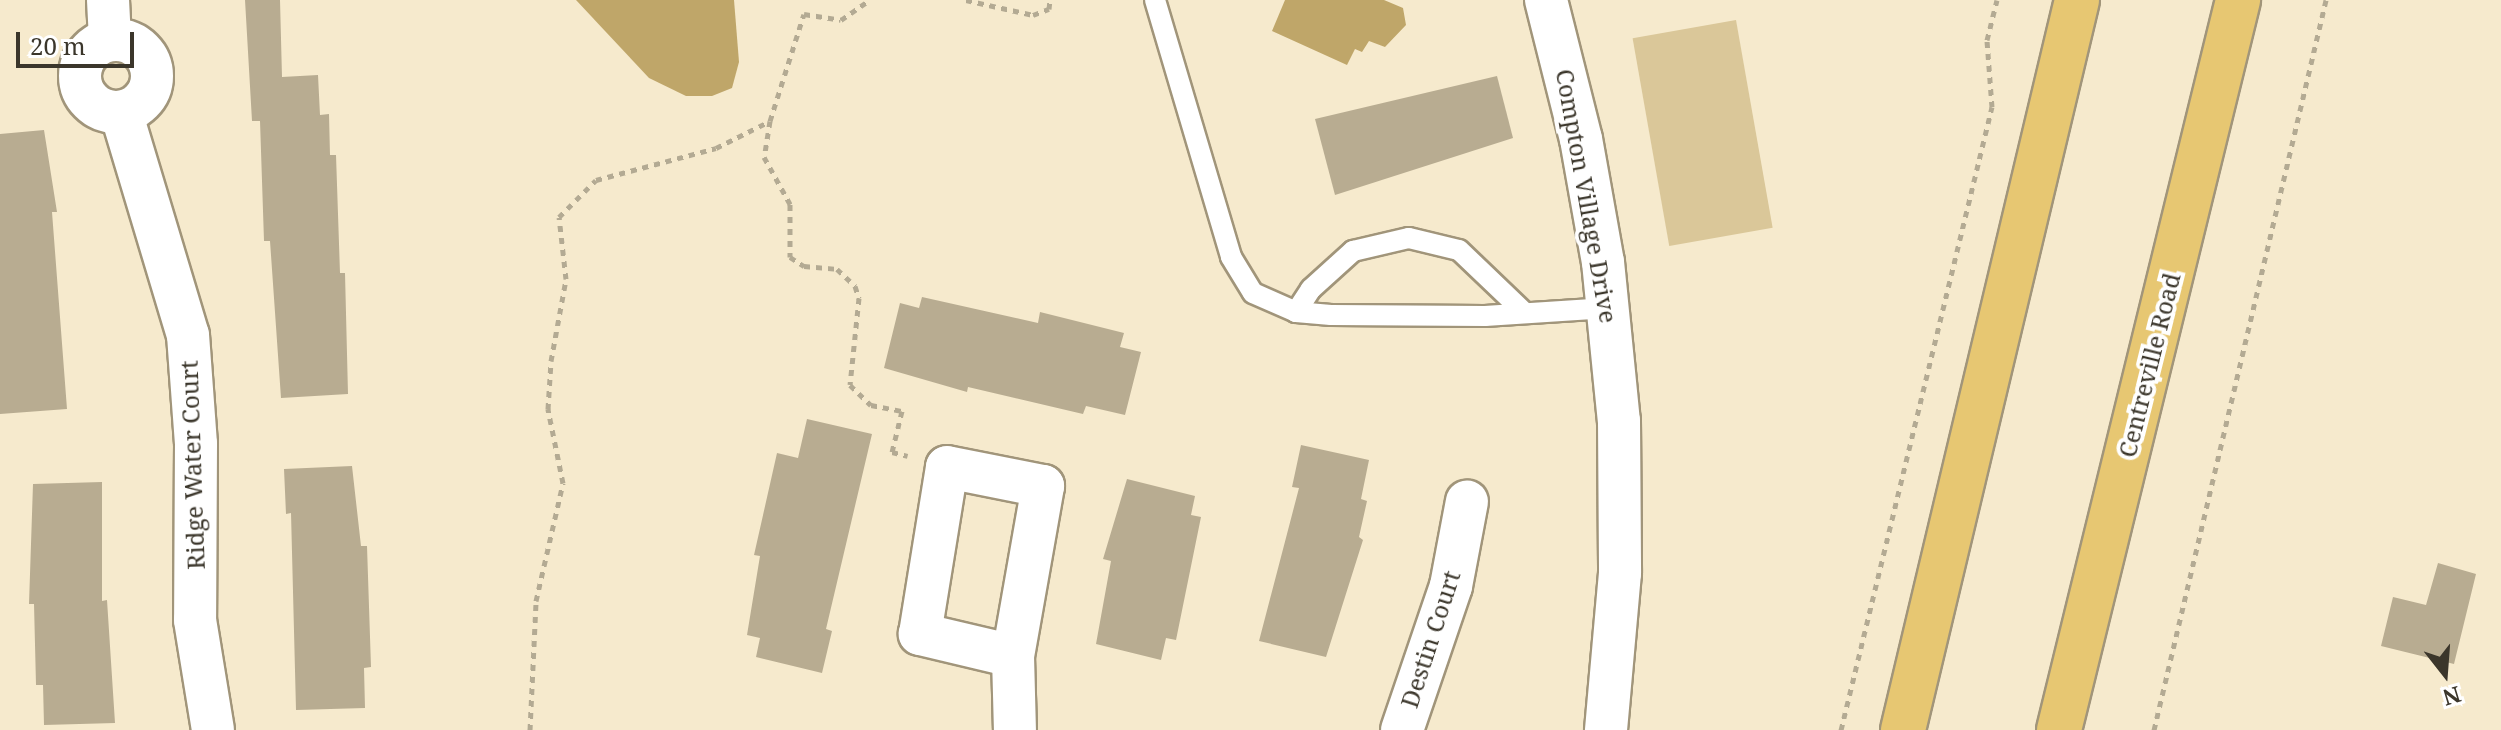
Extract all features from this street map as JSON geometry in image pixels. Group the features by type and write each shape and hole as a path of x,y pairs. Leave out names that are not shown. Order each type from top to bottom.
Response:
{"highway":[{"path":"1903,730 2077,0"},
{"name":"Centreville Road","path":"2059,730 2238,0"}],"street":[{"name":"Compton Village Drive","path":"1546,0 1581,139 1608,308 1619,421 1620,573 1606,730"},
{"name":"Ridge Water Court","path":"109,20 137,47 153,70 150,90 138,105 121,112 188,335 196,444 195,620 213,730"},
{"path":"1013,656 920,634 947,467 1043,486 1013,656 1015,730"},
{"name":"Destin Court","path":"1402,730 1451,586 1467,501"}],"lane":[{"path":"1155,0 1231,257 1253,293 1296,312 1525,313 1608,308"},
{"path":"1296,312 1311,289 1353,251 1409,238 1459,250 1525,313"}],"path":[{"path":"870,0 841,20 804,14 770,121 764,157 790,204 790,257 804,266 837,269 855,286 859,298 850,385 871,405 902,411 892,452 947,467"},
{"path":"966,0 1033,15 1049,9 1050,0"},
{"path":"1841,730 1992,107 1987,40 1997,0"},
{"path":"2154,730 2326,0"},
{"path":"530,730 536,601 563,483 548,409 551,361 566,279 559,217 596,180 716,148 770,121"}],"shaded area":[{"path":"576,0 734,0 739,62 732,88 712,96 686,96 649,78"},
{"path":"1285,0 1384,0 1403,8 1406,25 1385,47 1369,41 1362,52 1355,49 1347,65 1272,31"},
{"path":"1736,20 1773,228 1669,246 1633,38"}],"building":[{"path":"245,0 280,0 282,77 318,75 320,115 329,114 330,155 336,155 340,273 345,273 348,394 281,398 270,241 264,241 260,121 252,121"},
{"path":"1497,76 1513,138 1335,195 1315,119"},
{"path":"44,130 57,212 52,212 67,409 0,414 0,134"},
{"path":"922,297 1038,323 1040,312 1124,333 1120,347 1141,352 1125,415 1086,406 1083,414 968,387 967,392 884,368 900,303 919,308"},
{"path":"807,419 872,434 826,629 832,631 822,673 756,657 760,638 747,635 760,556 754,555 777,453 798,458"},
{"path":"1301,445 1369,460 1361,499 1367,501 1359,537 1363,540 1326,657 1259,641 1299,488 1292,487"},
{"path":"352,466 361,546 367,546 371,667 364,668 365,708 296,710 291,513 286,514 284,469"},
{"path":"1127,479 1195,496 1191,515 1201,517 1176,640 1166,638 1161,660 1096,644 1111,561 1103,559"},
{"path":"102,482 102,601 107,600 115,723 44,725 43,685 36,685 34,604 29,604 33,484"},
{"path":"2438,563 2476,574 2454,664 2381,646 2393,597 2426,605"}]}
